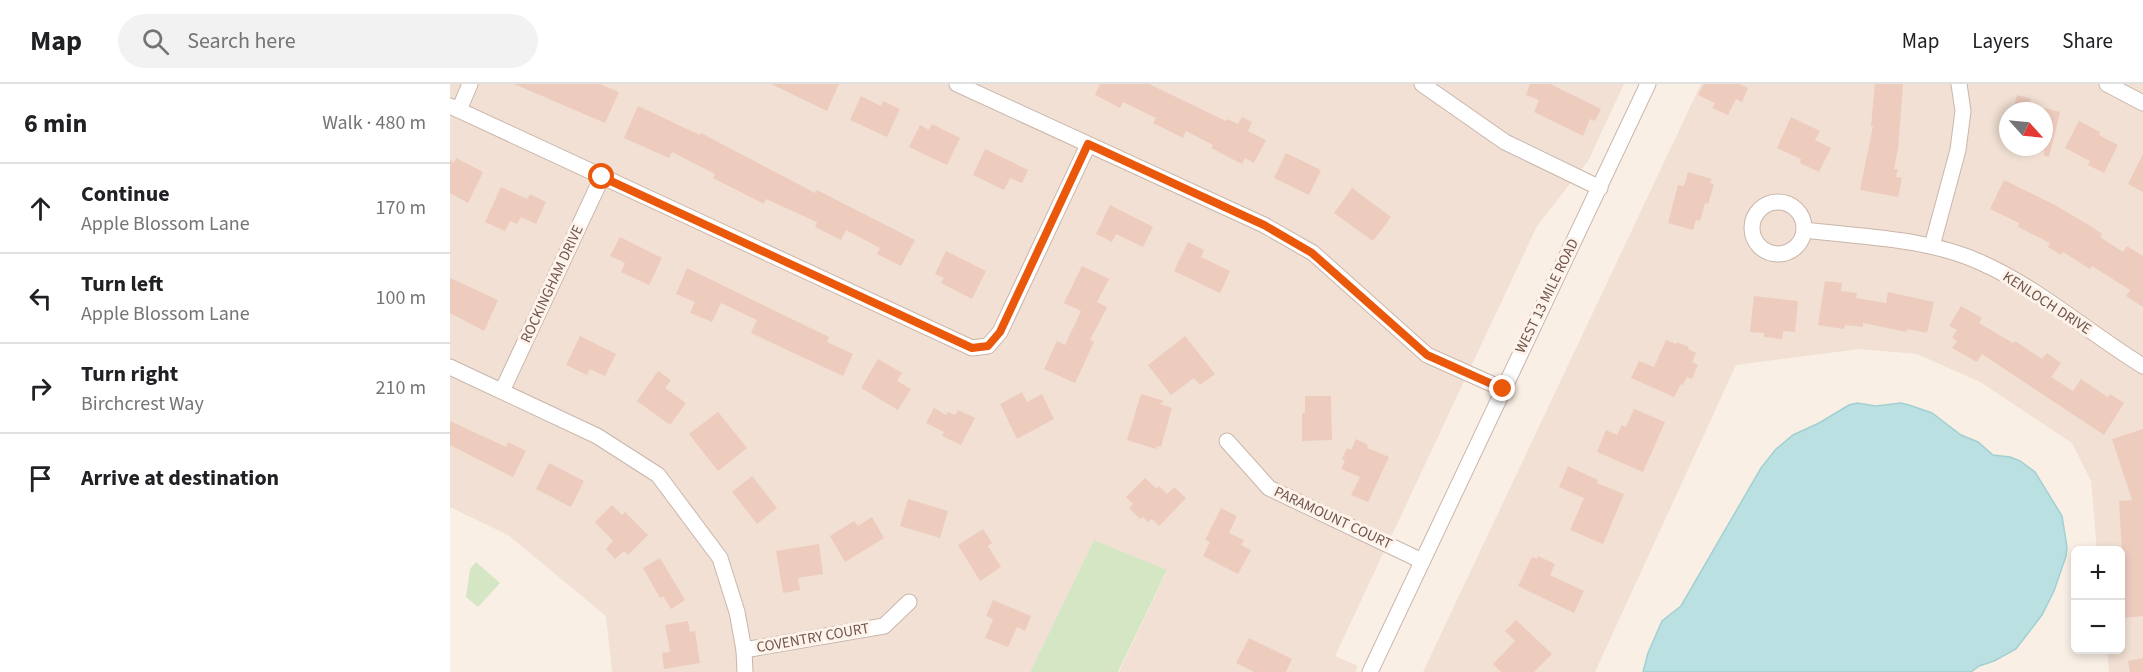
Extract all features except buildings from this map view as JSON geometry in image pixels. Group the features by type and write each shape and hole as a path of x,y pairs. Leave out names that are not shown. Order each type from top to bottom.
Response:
{"street":[{"path":"470,84 454,108 972,348 988,346 1000,332 1088,144"},
{"path":"957,84 1264,225 1312,253 1427,355 1503,389"},
{"path":"1422,84 1505,142 1600,188"},
{"name":"WEST 13 MILE ROAD","path":"1370,672 1648,84"},
{"path":"1932,246 1958,150 1963,111 1959,84"},
{"path":"2107,84 2143,103"},
{"name":"ROCKINGHAM DRIVE","path":"502,391 602,177"},
{"name":"KENLOCH DRIVE","path":"1804,230 1932,246 1981,262 2036,292 2143,366"},
{"path":"450,367 597,436 658,475 720,558 737,612 744,650 745,672"},
{"name":"PARAMOUNT COURT","path":"1227,441 1269,488 1422,561"},
{"name":"COVENTRY COURT","path":"744,650 884,626 909,602"}],"shaded area":[{"path":"450,84 1624,84 1588,161 1537,226 1335,656 1358,666 1355,672 1119,672 1167,571 1094,540 1030,672 612,672 606,616 508,535 450,507"},
{"path":"1701,84 2143,84 2143,672 2109,672 2107,654 2125,654 2125,546 2097,546 2091,481 2072,443 1980,382 1917,354 1860,349 1736,365 1595,672 1423,672"}],"green space":[{"path":"1094,540 1167,570 1118,672 1030,672"},
{"path":"476,562 500,583 478,607 466,597 470,569"}],"water":[{"path":"1857,403 1876,406 1901,403 1932,413 1961,435 1978,442 1993,455 2020,461 2035,472 2062,516 2067,547 2054,591 2042,615 2016,649 1971,672 1643,672 1648,653 1662,621 1681,606 1761,468 1776,449 1793,435"}],"route":[{"path":"602,177 972,348 988,346 1000,332 1088,144 1264,225 1312,253 1427,355 1503,389"}]}
